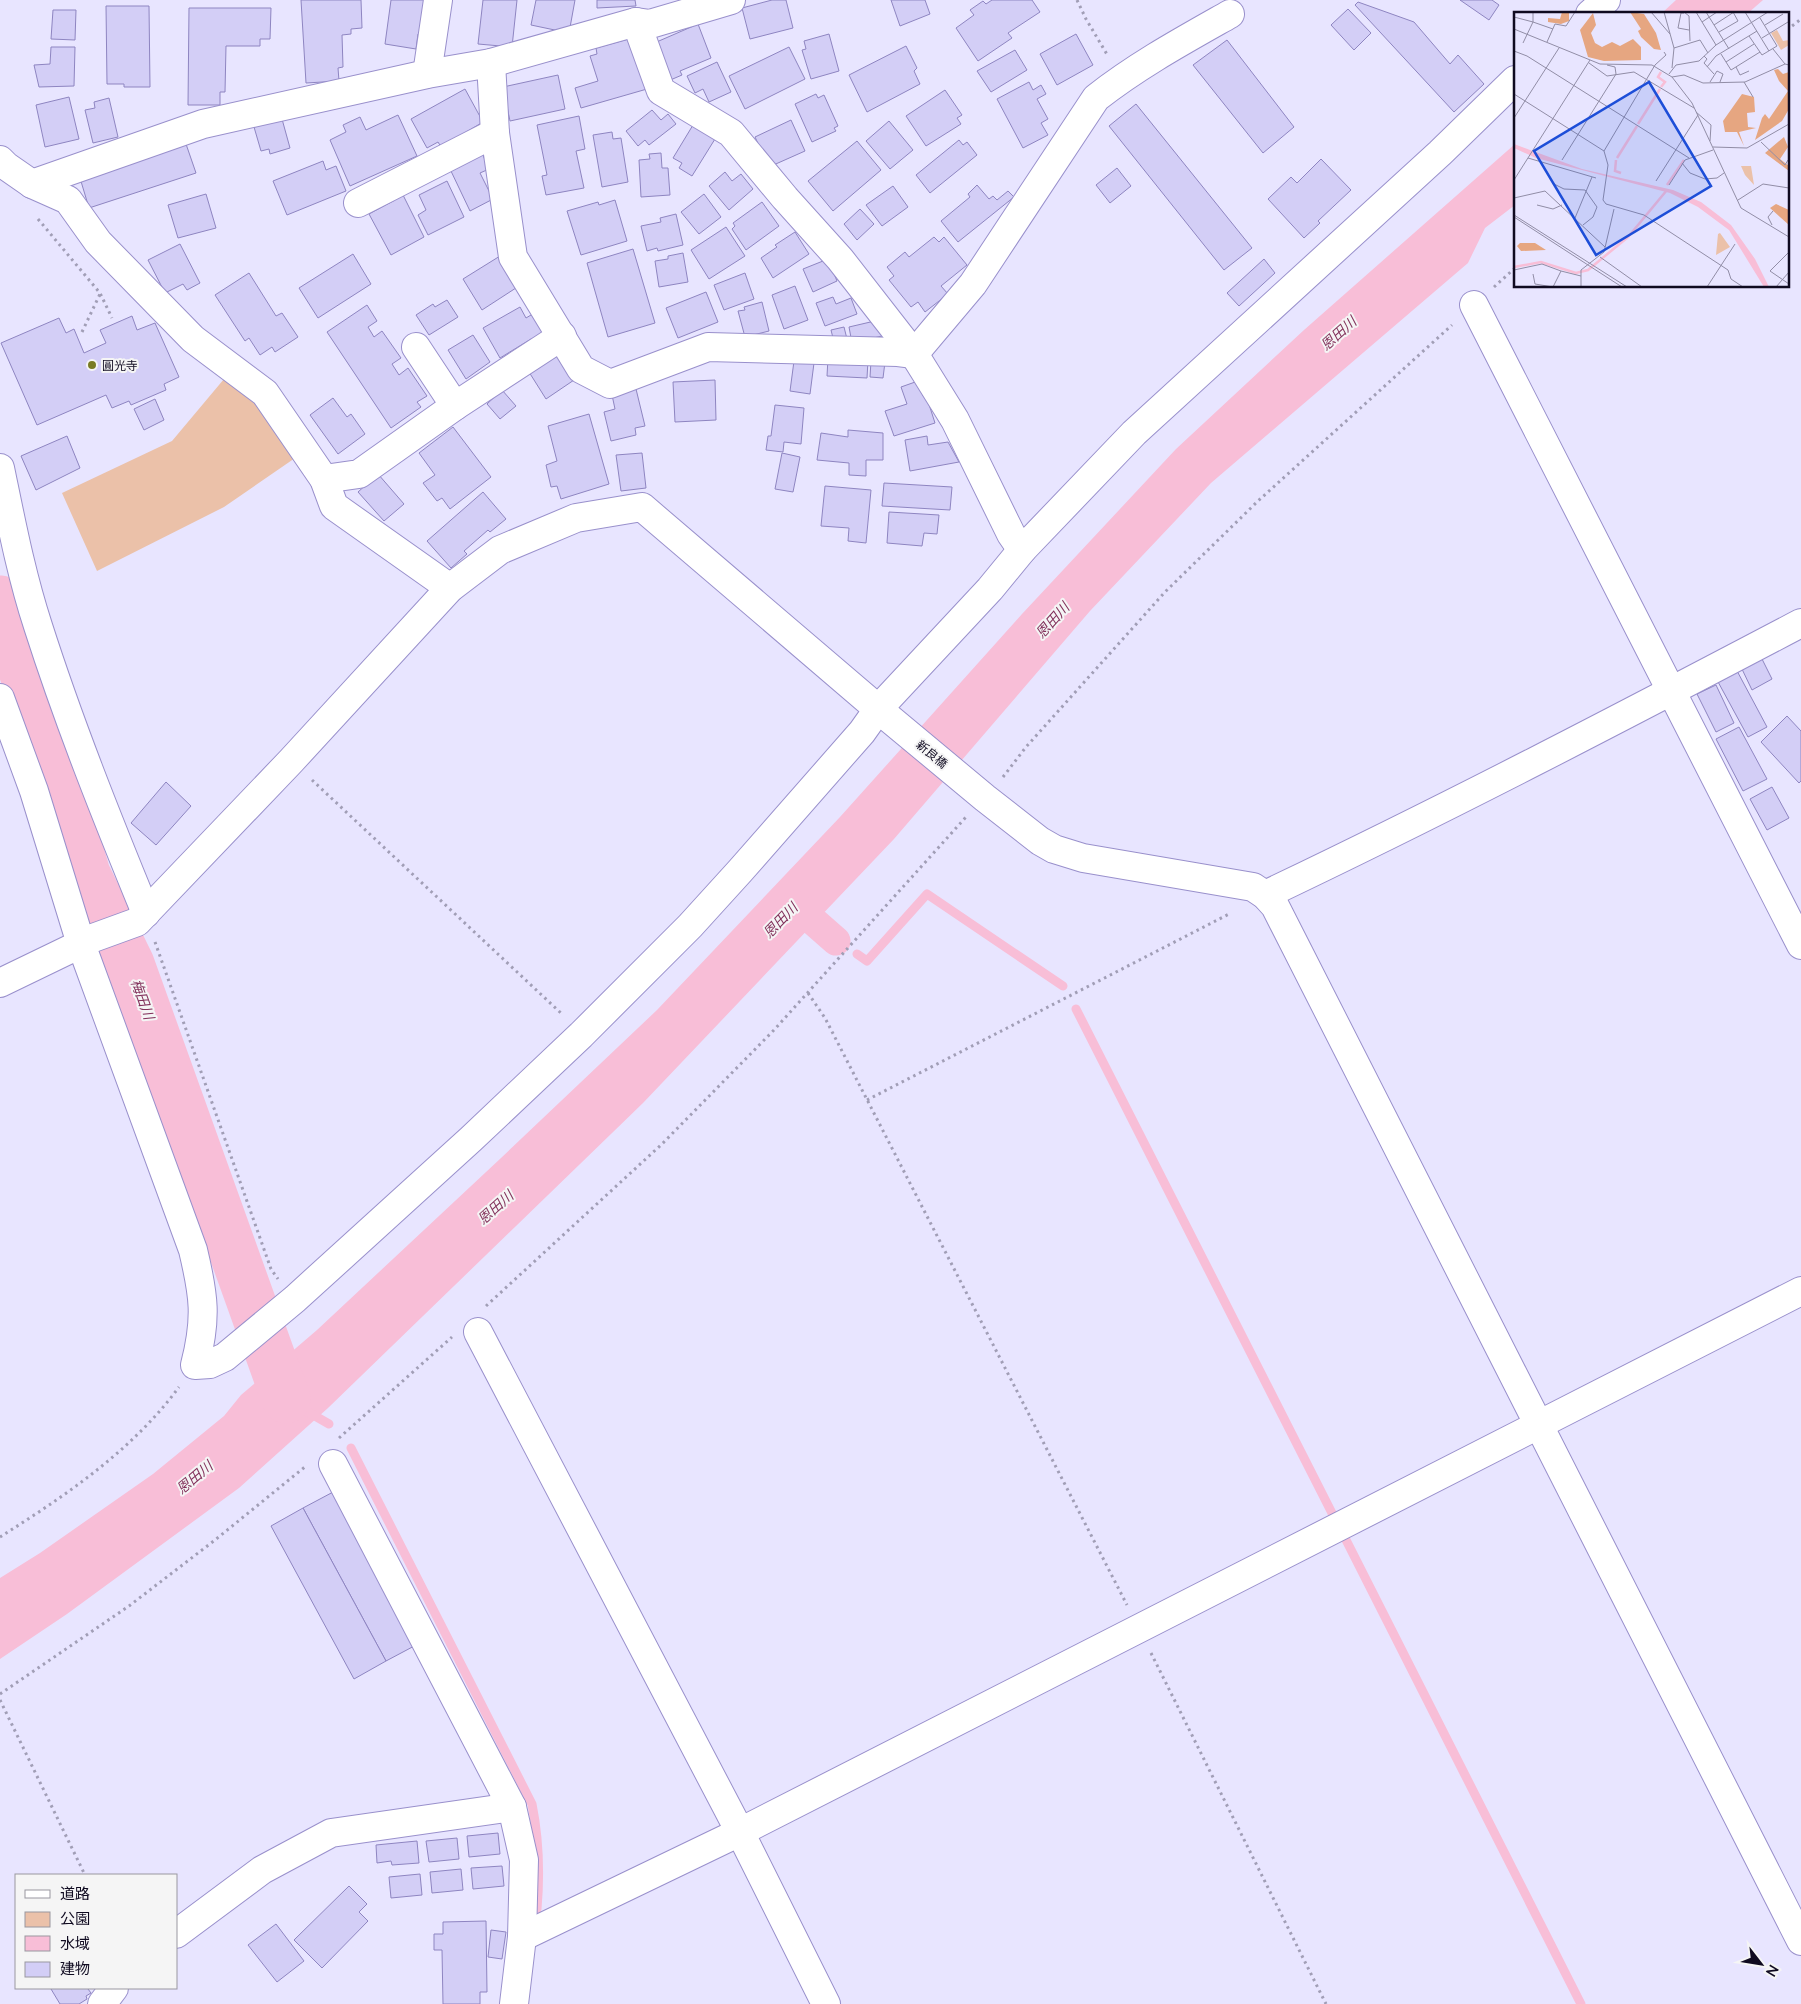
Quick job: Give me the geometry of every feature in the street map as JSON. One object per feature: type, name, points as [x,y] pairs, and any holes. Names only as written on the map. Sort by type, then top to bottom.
[{"type":"street","points":[[427,74],[438,0]]},
{"type":"street","points":[[32,184],[204,124],[427,74],[490,63],[645,15],[731,0]]},
{"type":"street","points":[[1592,12],[1606,0]]},
{"type":"street","points":[[914,354],[973,284],[1096,98],[1122,78],[1167,49],[1230,14]]},
{"type":"street","points":[[645,15],[661,91],[731,133],[784,198],[840,258],[914,354],[955,420],[1010,534],[1022,550]]},
{"type":"street","points":[[490,63],[495,133],[513,257],[581,369],[610,384],[708,347],[914,354]]},
{"type":"street","points":[[0,698],[87,941],[193,1250],[202,1287],[204,1320],[202,1340],[195,1364],[210,1364],[225,1357],[289,1304],[471,1140],[581,1034],[690,926],[990,590],[1022,550],[1134,433],[1440,152],[1514,81]]},
{"type":"street","points":[[358,203],[495,133]]},
{"type":"street","points":[[2,165],[32,184],[68,200],[98,242],[193,339],[265,393],[324,479],[334,506],[450,588]]},
{"type":"street","points":[[1474,305],[1801,946]]},
{"type":"street","points":[[324,479],[360,474],[455,406],[562,336]]},
{"type":"street","points":[[416,347],[455,406]]},
{"type":"street","points":[[0,468],[16,546],[38,627],[142,917],[0,983]]},
{"type":"street","name":"新良橋","points":[[142,917],[291,761],[450,588],[500,550],[576,518],[642,507],[882,711],[978,802],[1054,849],[1083,858],[1253,887],[1265,895]]},
{"type":"street","points":[[1801,623],[1672,691],[1265,895],[1275,906],[1801,1941]]},
{"type":"street","points":[[522,1937],[740,1832],[1801,1291]]},
{"type":"street","points":[[472,1325],[740,1832],[826,2004]]},
{"type":"street","points":[[326,1456],[512,1806],[524,1860],[522,1937],[514,2004]]},
{"type":"street","points":[[178,1933],[262,1870],[331,1832],[512,1806]]},
{"type":"street","points":[[102,2004],[113,1989]]},
{"type":"path","points":[[1077,0],[1086,19],[1122,78]]},
{"type":"path","points":[[1788,29],[1801,19]]},
{"type":"path","points":[[32,184],[37,217],[100,294],[112,318]]},
{"type":"path","points":[[0,1694],[129,1606],[326,1456],[472,1325],[662,1144],[774,1030],[1165,592],[1258,501],[1514,269]]},
{"type":"path","points":[[82,332],[100,294]]},
{"type":"path","points":[[291,761],[558,1010],[581,1034]]},
{"type":"path","points":[[867,1100],[1265,895]]},
{"type":"path","points":[[142,917],[152,934],[271,1269],[283,1287],[289,1304]]},
{"type":"path","points":[[808,992],[815,1001],[867,1100],[1139,1629],[1326,2004]]},
{"type":"path","points":[[0,1537],[74,1487],[116,1453],[163,1408],[195,1364]]},
{"type":"path","points":[[0,1700],[84,1874]]},
{"type":"green space","points":[[224,379],[251,398],[298,456],[224,507],[97,571],[62,493],[172,441]]},
{"type":"water","points":[[1676,0],[1763,0],[1749,12],[1663,12]]},
{"type":"water","name":"恩田川","points":[[1514,145],[1514,206],[1485,228],[1468,263],[1211,483],[1090,611],[894,839],[643,1103],[328,1408],[239,1488],[67,1614],[0,1659],[0,1578],[40,1553],[153,1474],[224,1416],[241,1395],[317,1330],[657,1010],[840,817],[1022,614],[1176,449],[1304,330]]},
{"type":"building","points":[[301,0],[361,0],[362,28],[351,29],[351,34],[342,35],[343,67],[338,68],[339,81],[306,83]]},
{"type":"building","points":[[391,0],[428,0],[424,35],[418,34],[416,49],[385,44]]},
{"type":"building","points":[[483,0],[517,0],[512,47],[478,44]]},
{"type":"building","points":[[536,0],[575,0],[569,33],[531,25]]},
{"type":"building","points":[[597,0],[635,0],[636,6],[597,8]]},
{"type":"building","points":[[772,0],[786,0],[793,28],[750,39],[742,8]]},
{"type":"building","points":[[891,0],[925,0],[930,14],[900,26]]},
{"type":"building","points":[[992,0],[1032,0],[1040,12],[1008,33],[1012,38],[978,61],[956,28],[974,15],[970,10],[983,1],[986,4]]},
{"type":"building","points":[[1460,0],[1492,0],[1499,5],[1489,20]]},
{"type":"building","points":[[1358,2],[1414,22],[1450,64],[1458,55],[1484,84],[1454,112],[1355,5]]},
{"type":"building","points":[[106,6],[149,6],[150,87],[124,87],[124,84],[107,84]]},
{"type":"building","points":[[189,8],[271,8],[270,39],[260,39],[260,46],[226,46],[225,92],[220,92],[220,105],[188,105]]},
{"type":"building","points":[[1348,9],[1371,33],[1354,50],[1331,25]]},
{"type":"building","points":[[53,10],[76,10],[75,40],[51,39]]},
{"type":"building","points":[[698,24],[711,58],[680,71],[682,75],[668,81],[652,44]]},
{"type":"building","points":[[829,34],[839,71],[811,79],[802,50],[806,49],[804,41]]},
{"type":"building","points":[[1076,34],[1093,65],[1057,85],[1040,54]]},
{"type":"building","points":[[632,38],[647,89],[581,108],[575,88],[598,81],[590,56],[597,54],[596,48]]},
{"type":"building","points":[[1227,40],[1294,127],[1263,153],[1193,65]]},
{"type":"building","points":[[906,46],[917,68],[914,71],[920,84],[867,112],[849,75]]},
{"type":"building","points":[[51,47],[75,47],[74,86],[39,87],[34,65],[50,64]]},
{"type":"building","points":[[789,47],[805,79],[745,109],[729,76]]},
{"type":"building","points":[[1015,50],[1027,70],[991,92],[977,71]]},
{"type":"building","points":[[717,62],[731,92],[709,102],[703,89],[695,93],[687,76]]},
{"type":"building","points":[[558,75],[565,109],[510,121],[503,87]]},
{"type":"building","points":[[1029,82],[1033,90],[1041,85],[1046,94],[1037,99],[1048,119],[1041,123],[1048,135],[1023,148],[997,99]]},
{"type":"building","points":[[465,89],[483,122],[441,147],[438,142],[427,148],[411,119]]},
{"type":"building","points":[[945,90],[962,115],[957,118],[961,124],[926,146],[906,116]]},
{"type":"building","points":[[816,94],[818,98],[824,95],[838,126],[834,128],[836,131],[812,142],[795,104]]},
{"type":"building","points":[[69,97],[79,139],[45,147],[36,105]]},
{"type":"building","points":[[109,98],[118,137],[93,143],[85,110],[95,108],[94,102]]},
{"type":"building","points":[[1136,104],[1252,248],[1224,270],[1109,126]]},
{"type":"building","points":[[652,110],[661,120],[668,114],[676,124],[649,145],[645,140],[638,146],[626,131]]},
{"type":"building","points":[[398,115],[417,156],[350,186],[330,140],[346,132],[343,125],[360,117],[366,130]]},
{"type":"building","points":[[579,116],[585,149],[576,151],[584,188],[546,195],[542,176],[547,175],[537,125]]},
{"type":"building","points":[[282,119],[290,148],[270,154],[269,149],[261,151],[254,127]]},
{"type":"building","points":[[791,120],[805,151],[769,167],[755,137]]},
{"type":"building","points":[[889,121],[913,150],[890,169],[866,141]]},
{"type":"building","points":[[693,125],[715,139],[692,176],[679,168],[682,163],[673,158]]},
{"type":"building","points":[[612,132],[613,139],[621,138],[628,182],[602,187],[593,135]]},
{"type":"building","points":[[959,140],[963,145],[967,142],[977,155],[930,193],[916,175]]},
{"type":"building","points":[[857,141],[881,170],[833,211],[808,181]]},
{"type":"building","points":[[186,144],[196,173],[89,208],[80,178]]},
{"type":"building","points":[[482,153],[489,169],[480,173],[493,199],[470,211],[450,169]]},
{"type":"building","points":[[661,153],[662,168],[668,168],[670,195],[641,197],[639,160],[650,159],[649,154]]},
{"type":"building","points":[[1321,159],[1351,190],[1318,221],[1320,223],[1304,238],[1268,199],[1291,177],[1297,183]]},
{"type":"building","points":[[323,161],[326,170],[336,166],[346,191],[287,215],[273,181]]},
{"type":"building","points":[[1117,168],[1131,186],[1110,203],[1096,185]]},
{"type":"building","points":[[725,172],[732,181],[741,174],[753,189],[729,210],[709,186]]},
{"type":"building","points":[[447,181],[464,217],[428,235],[418,215],[426,210],[419,195]]},
{"type":"building","points":[[977,185],[989,199],[993,196],[997,200],[1008,191],[1014,197],[958,242],[941,221],[970,197],[968,194]]},
{"type":"building","points":[[893,186],[908,207],[882,226],[866,205]]},
{"type":"building","points":[[402,193],[424,237],[391,255],[369,214],[395,200],[393,197]]},
{"type":"building","points":[[206,194],[216,228],[178,238],[168,205]]},
{"type":"building","points":[[704,194],[721,217],[699,234],[681,212]]},
{"type":"building","points":[[615,200],[627,241],[581,255],[567,211],[598,202],[599,205]]},
{"type":"building","points":[[762,202],[779,226],[746,250],[732,229],[735,226],[733,223]]},
{"type":"building","points":[[860,209],[874,224],[857,240],[844,224]]},
{"type":"building","points":[[676,214],[683,245],[658,251],[657,248],[647,251],[641,226],[661,222],[660,218]]},
{"type":"building","points":[[726,227],[745,256],[709,279],[691,250]]},
{"type":"building","points":[[795,232],[809,254],[773,278],[761,258],[777,247],[775,245]]},
{"type":"building","points":[[934,237],[939,242],[944,237],[967,265],[941,286],[948,294],[925,312],[918,302],[911,307],[889,280],[894,276],[887,267],[905,252],[909,257]]},
{"type":"building","points":[[180,244],[200,283],[187,290],[183,284],[165,293],[148,260]]},
{"type":"building","points":[[633,249],[655,323],[608,337],[587,263]]},
{"type":"building","points":[[683,253],[688,282],[659,287],[655,261],[668,259],[668,256]]},
{"type":"building","points":[[353,254],[371,284],[318,318],[299,288]]},
{"type":"building","points":[[500,256],[519,286],[482,310],[463,279]]},
{"type":"building","points":[[828,259],[837,281],[813,292],[803,269]]},
{"type":"building","points":[[1264,259],[1275,273],[1239,306],[1227,293]]},
{"type":"building","points":[[249,273],[276,316],[282,313],[298,337],[275,352],[272,347],[260,355],[249,338],[245,341],[215,295]]},
{"type":"building","points":[[745,273],[754,299],[724,310],[714,285]]},
{"type":"building","points":[[795,286],[808,320],[784,329],[772,295]]},
{"type":"building","points":[[706,292],[718,322],[678,338],[666,308]]},
{"type":"building","points":[[833,297],[836,304],[851,298],[857,314],[825,326],[816,303]]},
{"type":"building","points":[[447,300],[458,317],[429,335],[416,315],[433,304],[435,307]]},
{"type":"building","points":[[762,302],[769,331],[745,337],[738,311],[745,310],[744,307]]},
{"type":"building","points":[[367,305],[377,321],[368,327],[374,337],[382,331],[401,358],[392,364],[399,375],[408,368],[427,396],[417,402],[421,407],[391,428],[327,332]]},
{"type":"building","points":[[520,307],[526,318],[536,312],[546,337],[534,344],[531,339],[500,358],[483,328]]},
{"type":"building","name":"圓光寺","points":[[132,316],[137,330],[155,323],[179,377],[164,384],[166,390],[131,405],[129,401],[112,408],[106,395],[37,425],[1,343],[59,318],[66,333],[74,329],[84,353],[106,343],[100,330]]},
{"type":"building","points":[[879,320],[882,336],[852,343],[849,327]]},
{"type":"building","points":[[844,327],[847,339],[834,342],[831,330]]},
{"type":"building","points":[[473,335],[490,362],[466,379],[448,350]]},
{"type":"building","points":[[556,354],[567,371],[577,378],[546,399],[529,372]]},
{"type":"building","points":[[828,358],[868,360],[867,378],[827,376]]},
{"type":"building","points":[[794,361],[814,363],[810,394],[790,391]]},
{"type":"building","points":[[871,361],[885,362],[883,378],[870,377]]},
{"type":"building","points":[[715,380],[716,420],[675,422],[673,382]]},
{"type":"building","points":[[918,381],[923,396],[926,395],[935,423],[894,436],[885,411],[907,404],[901,387]]},
{"type":"building","points":[[636,389],[645,426],[635,428],[636,435],[611,441],[604,412],[615,409],[612,395]]},
{"type":"building","points":[[502,390],[516,406],[500,419],[487,404]]},
{"type":"building","points":[[333,398],[347,417],[351,414],[365,434],[338,454],[310,415]]},
{"type":"building","points":[[155,399],[164,420],[144,430],[134,409]]},
{"type":"building","points":[[775,405],[804,408],[801,444],[784,442],[783,452],[766,450],[768,436],[771,436]]},
{"type":"building","points":[[589,414],[609,484],[561,499],[557,486],[551,487],[546,465],[557,461],[548,426]]},
{"type":"building","points":[[453,427],[491,477],[450,509],[442,498],[437,501],[423,483],[435,475],[419,453]]},
{"type":"building","points":[[848,430],[883,433],[883,460],[866,460],[866,476],[849,475],[849,463],[817,460],[821,433],[848,437]]},
{"type":"building","points":[[67,436],[80,468],[36,490],[21,456]]},
{"type":"building","points":[[927,436],[928,445],[948,442],[959,462],[910,471],[905,440]]},
{"type":"building","points":[[642,453],[646,488],[621,491],[616,455]]},
{"type":"building","points":[[782,453],[800,457],[793,492],[775,489]]},
{"type":"building","points":[[378,474],[404,504],[384,521],[358,492]]},
{"type":"building","points":[[884,483],[952,487],[950,510],[882,506]]},
{"type":"building","points":[[825,486],[871,490],[866,543],[848,541],[849,528],[821,526]]},
{"type":"building","points":[[483,492],[506,519],[490,532],[488,530],[464,551],[467,554],[451,568],[427,541]]},
{"type":"building","points":[[889,512],[939,515],[937,534],[924,533],[922,546],[887,543]]},
{"type":"building","points":[[1761,657],[1772,679],[1752,690],[1741,667]]},
{"type":"building","points":[[1736,669],[1767,727],[1748,737],[1717,680]]},
{"type":"building","points":[[1716,685],[1734,723],[1716,732],[1697,694]]},
{"type":"building","points":[[1787,716],[1801,731],[1801,781],[1799,783],[1761,742]]},
{"type":"building","points":[[1739,727],[1767,779],[1743,791],[1716,739]]},
{"type":"building","points":[[166,782],[191,806],[156,845],[131,823]]},
{"type":"building","points":[[1772,787],[1789,818],[1767,830],[1750,799]]},
{"type":"building","points":[[335,1491],[418,1644],[386,1661],[303,1508]]},
{"type":"building","points":[[303,1508],[386,1661],[354,1679],[271,1526]]},
{"type":"building","points":[[498,1833],[500,1854],[469,1857],[467,1836]]},
{"type":"building","points":[[457,1838],[459,1859],[429,1862],[426,1841]]},
{"type":"building","points":[[417,1841],[419,1863],[392,1865],[391,1861],[377,1863],[376,1845]]},
{"type":"building","points":[[502,1866],[504,1886],[473,1889],[471,1868]]},
{"type":"building","points":[[461,1869],[463,1890],[432,1893],[430,1872]]},
{"type":"building","points":[[420,1874],[422,1895],[391,1898],[389,1877]]},
{"type":"building","points":[[349,1886],[367,1904],[359,1912],[368,1921],[322,1968],[294,1940]]},
{"type":"building","points":[[486,1921],[487,1992],[480,1992],[480,2004],[443,2004],[442,1950],[434,1950],[434,1934],[443,1934],[443,1922]]},
{"type":"building","points":[[276,1924],[304,1961],[277,1982],[248,1945]]},
{"type":"building","points":[[491,1930],[506,1932],[502,1959],[488,1957]]},
{"type":"building","points":[[51,1989],[88,1989],[91,1993],[86,1996],[87,1999],[79,2004],[60,2004]]},
{"type":"waterway","name":"梅田川","points":[[0,600],[60,785],[86,874],[130,964],[286,1399]]},
{"type":"waterway","points":[[857,954],[867,961],[927,894],[1063,986]]},
{"type":"waterway","name":"恩田川","points":[[795,905],[836,941]]},
{"type":"waterway","points":[[1076,1009],[1335,1519]]},
{"type":"waterway","points":[[308,1412],[329,1424]]},
{"type":"waterway","points":[[351,1448],[532,1804],[538,1857],[537,1909]]},
{"type":"waterway","points":[[1343,1534],[1581,2004]]},
{"type":"place","name":"圓光寺","points":[[92,365]]}]
